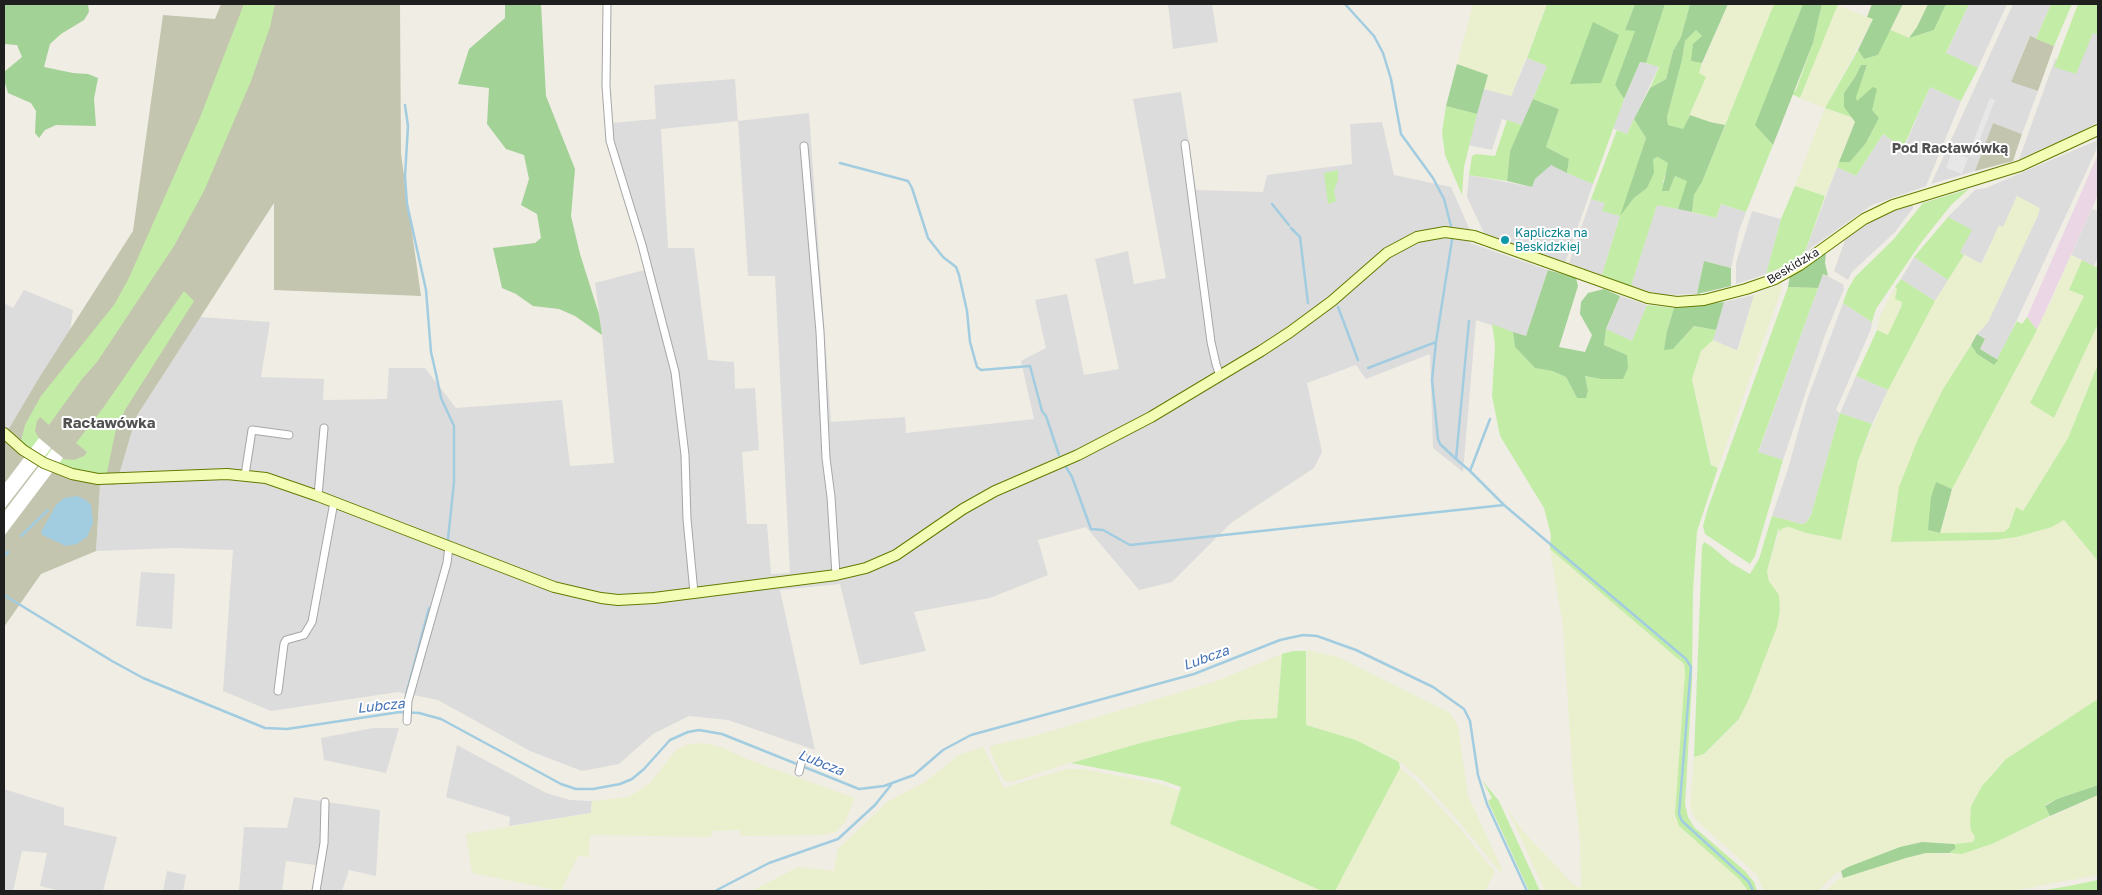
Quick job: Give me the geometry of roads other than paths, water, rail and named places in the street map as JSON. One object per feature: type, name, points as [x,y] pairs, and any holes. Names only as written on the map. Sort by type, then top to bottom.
[{"type":"street","points":[[608,4],[606,86],[610,141],[642,245],[675,372],[685,455],[687,519],[694,593]]},
{"type":"street","name":"Beskidzka","points":[[4,433],[23,450],[44,463],[72,474],[98,479],[245,475],[283,482],[554,586],[601,598],[636,600],[836,575],[866,568],[896,555],[963,509],[995,491],[1119,434],[1220,376],[1313,316],[1381,257],[1417,237],[1445,232],[1474,236],[1648,298],[1677,302],[1704,300],[1740,291],[1775,279],[1800,265],[1853,226],[1885,208],[2015,168],[2098,130]]},
{"type":"street","points":[[1185,144],[1211,342],[1220,376]]},
{"type":"street","points":[[804,146],[820,332],[826,458],[831,497],[836,575]]},
{"type":"street","points":[[318,496],[324,428]]},
{"type":"street","points":[[245,475],[252,430],[289,435]]},
{"type":"street","points":[[278,691],[284,644],[286,640],[304,635],[312,622],[334,502]]},
{"type":"street","points":[[407,721],[408,704],[449,546]]},
{"type":"street","points":[[799,772],[803,756]]},
{"type":"street","points":[[316,891],[324,843],[325,802]]},
{"type":"water","points":[[77,496],[86,500],[91,505],[93,523],[87,537],[77,544],[66,546],[42,535],[41,532],[56,505],[64,498]]},
{"type":"waterway","points":[[1345,4],[1374,36],[1383,53],[1391,79],[1401,134],[1433,178],[1444,199],[1451,226]]},
{"type":"waterway","points":[[405,105],[408,126],[405,176],[407,204],[426,290],[431,352],[441,398],[454,426],[454,482],[448,539]]},
{"type":"waterway","points":[[840,163],[908,181],[928,238],[943,257],[956,267],[959,275],[967,311],[970,342],[977,367],[981,370],[1030,366],[1042,411],[1046,416],[1059,455]]},
{"type":"waterway","points":[[1272,204],[1289,225]]},
{"type":"waterway","points":[[1291,228],[1300,237],[1308,303]]},
{"type":"waterway","points":[[1436,342],[1452,240]]},
{"type":"waterway","points":[[1338,307],[1358,360]]},
{"type":"waterway","points":[[1469,321],[1456,459],[1470,471]]},
{"type":"waterway","points":[[1368,368],[1436,342],[1432,380],[1438,439],[1440,444],[1456,459]]},
{"type":"waterway","points":[[1490,419],[1470,471],[1504,505]]},
{"type":"waterway","points":[[1066,467],[1072,477],[1091,529],[1103,530],[1130,545],[1504,505],[1686,659],[1691,667],[1679,814],[1682,821],[1749,882],[1753,891]]},
{"type":"waterway","points":[[21,536],[48,510]]},
{"type":"waterway","points":[[4,556],[8,552]]},
{"type":"waterway","name":"Lubcza","points":[[4,595],[143,678],[265,728],[287,729],[400,712],[419,713],[441,719],[561,784],[576,789],[593,789],[620,784],[632,779],[644,769],[670,740],[688,732],[699,730],[722,734],[859,789],[884,786],[914,775],[943,750],[971,735],[1194,674],[1280,640],[1303,635],[1317,636],[1356,650],[1433,687],[1464,709],[1470,721],[1478,775],[1487,804],[1527,891]]},
{"type":"waterway","points":[[406,695],[429,608]]},
{"type":"waterway","points":[[715,891],[769,863],[838,839],[875,805],[891,785]]},
{"type":"place","name":"Kapliczka na Beskidzkiej","points":[[1505,240]]},
{"type":"district","name":"Pod Racławówką","points":[[1950,149]]},
{"type":"district","name":"Racławówka","points":[[109,423]]}]
